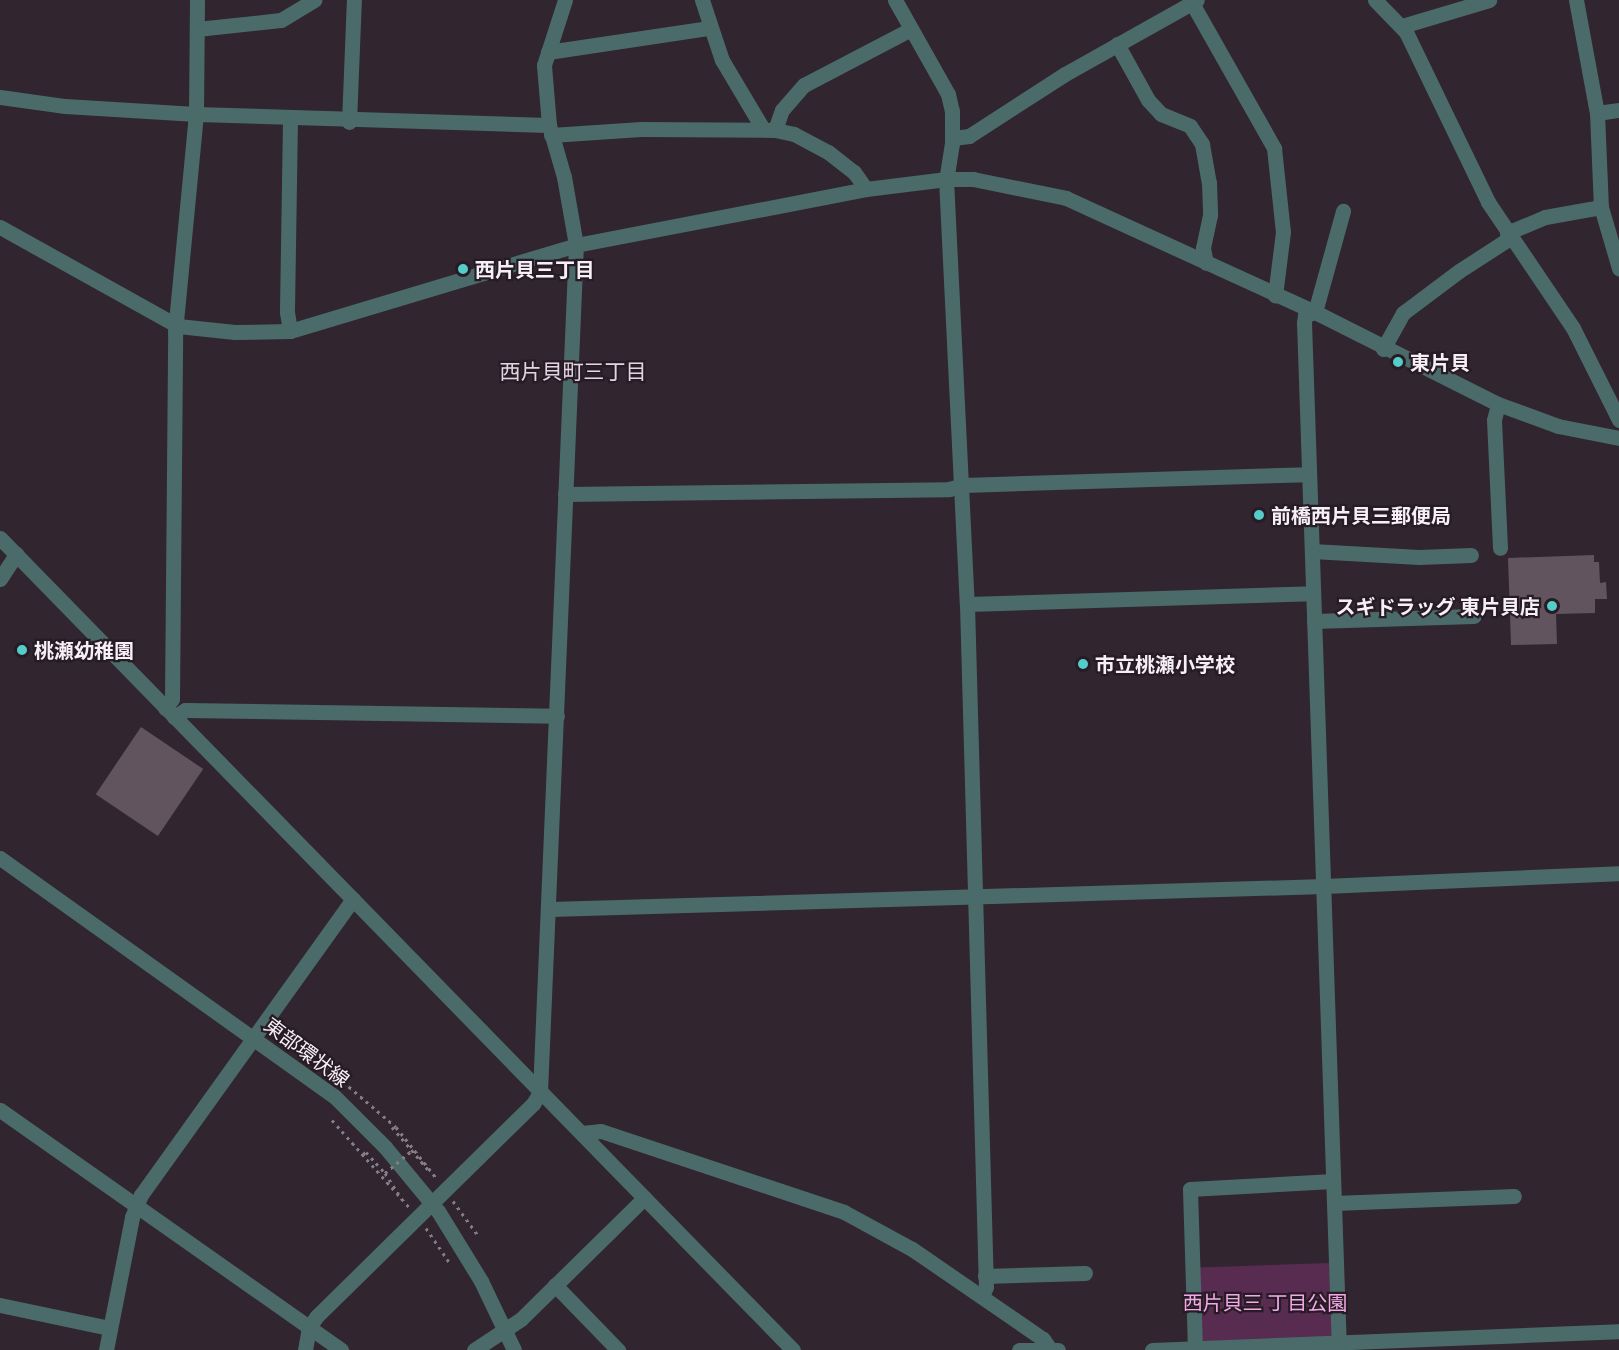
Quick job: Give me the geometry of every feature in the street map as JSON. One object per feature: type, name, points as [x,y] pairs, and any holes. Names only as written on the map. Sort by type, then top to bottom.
[{"type":"street","points":[[170,713],[172,699],[175,332],[178,326],[176,308],[196,114],[197,0]]},
{"type":"street","points":[[197,29],[281,20],[314,0]]},
{"type":"street","points":[[349,122],[354,0]]},
{"type":"street","points":[[305,1350],[309,1327],[431,1203],[533,1104],[540,1092],[550,909],[576,245],[564,177],[550,130],[544,75],[548,52],[565,0]]},
{"type":"street","points":[[702,0],[709,28],[722,60],[769,129]]},
{"type":"street","points":[[895,0],[948,94],[953,138],[946,178],[963,485],[967,604],[985,1276],[982,1296]]},
{"type":"street","points":[[1375,0],[1402,26],[1509,236],[1573,328],[1619,420]]},
{"type":"street","points":[[1402,26],[1489,0]]},
{"type":"street","points":[[1576,0],[1597,113],[1600,207],[1619,268]]},
{"type":"street","points":[[953,138],[969,136],[1117,44],[1195,1],[1269,133],[1276,156],[1283,238],[1275,295]]},
{"type":"street","points":[[548,52],[709,28]]},
{"type":"street","points":[[769,129],[782,110],[804,86],[911,29]]},
{"type":"street","points":[[1117,44],[1148,100],[1161,114],[1190,126],[1202,144],[1209,182],[1210,215],[1203,248],[1206,263]]},
{"type":"street","points":[[0,97],[65,106],[349,122],[550,130],[769,129],[794,134],[828,152],[854,172],[866,189]]},
{"type":"street","points":[[1597,113],[1619,110]]},
{"type":"street","points":[[290,119],[287,312],[290,331]]},
{"type":"street","points":[[1,228],[178,326],[235,332],[290,331],[576,245],[866,189],[946,178],[973,179],[1066,198],[1315,312],[1383,349],[1498,404],[1558,426],[1619,438]]},
{"type":"street","points":[[1383,349],[1403,313],[1509,236],[1545,217],[1600,207]]},
{"type":"street","points":[[1315,312],[1343,211]]},
{"type":"street","points":[[1315,312],[1305,315],[1304,323],[1339,1347]]},
{"type":"street","points":[[1498,404],[1494,408],[1494,420],[1500,548]]},
{"type":"street","points":[[565,494],[949,489],[963,485],[1309,474]]},
{"type":"street","points":[[0,538],[793,1350]]},
{"type":"street","points":[[1312,551],[1419,557],[1471,555]]},
{"type":"street","points":[[0,579],[16,554]]},
{"type":"street","points":[[967,604],[1313,593]]},
{"type":"street","points":[[1314,621],[1474,616]]},
{"type":"street","points":[[170,713],[185,710],[556,716]]},
{"type":"street","name":"東部環状線","points":[[0,858],[334,1096],[385,1147],[431,1203],[465,1252],[507,1331],[513,1350]]},
{"type":"street","points":[[550,909],[1324,886],[1619,873]]},
{"type":"street","points":[[106,1350],[135,1205],[252,1037],[353,899]]},
{"type":"street","points":[[0,1110],[341,1350]]},
{"type":"street","points":[[582,1133],[602,1131],[844,1212],[902,1242],[982,1296],[1054,1349]]},
{"type":"street","points":[[1195,1349],[1190,1189],[1333,1181]]},
{"type":"street","points":[[1334,1203],[1515,1196]]},
{"type":"street","points":[[474,1350],[507,1331],[644,1198]]},
{"type":"street","points":[[985,1276],[1085,1274]]},
{"type":"street","points":[[555,1285],[618,1350]]},
{"type":"street","points":[[0,1305],[109,1328]]},
{"type":"street","points":[[1152,1350],[1517,1343],[1619,1330]]},
{"type":"street","points":[[1019,1350],[1054,1349]]},
{"type":"path","points":[[326,1067],[392,1127],[432,1173]]},
{"type":"path","points":[[332,1120],[412,1211]]},
{"type":"path","points":[[392,1127],[440,1183]]},
{"type":"path","points":[[385,1173],[412,1150]]},
{"type":"path","points":[[363,1154],[366,1152],[385,1173],[402,1199]]},
{"type":"path","points":[[451,1197],[477,1234]]},
{"type":"path","points":[[424,1225],[449,1262]]},
{"type":"green space","name":"西片貝三 丁目公園","points":[[1330,1263],[1333,1338],[1202,1343],[1199,1268]]},
{"type":"building","name":"スギドラッグ 東片貝店","points":[[1594,555],[1594,562],[1599,562],[1600,583],[1606,582],[1607,599],[1595,599],[1595,613],[1556,614],[1557,644],[1511,645],[1508,558]]},
{"type":"building","points":[[141,727],[203,769],[158,836],[96,794]]},
{"type":"place","name":"西片貝三丁目","points":[[463,269]]},
{"type":"place","name":"東片貝","points":[[1398,362]]},
{"type":"place","name":"前橋西片貝三郵便局","points":[[1259,515]]},
{"type":"place","name":"スギドラッグ 東片貝店","points":[[1552,606]]},
{"type":"place","name":"桃瀬幼稚園","points":[[22,650]]},
{"type":"place","name":"市立桃瀬小学校","points":[[1083,664]]},
{"type":"district","name":"西片貝町三丁目","points":[[573,372]]}]
